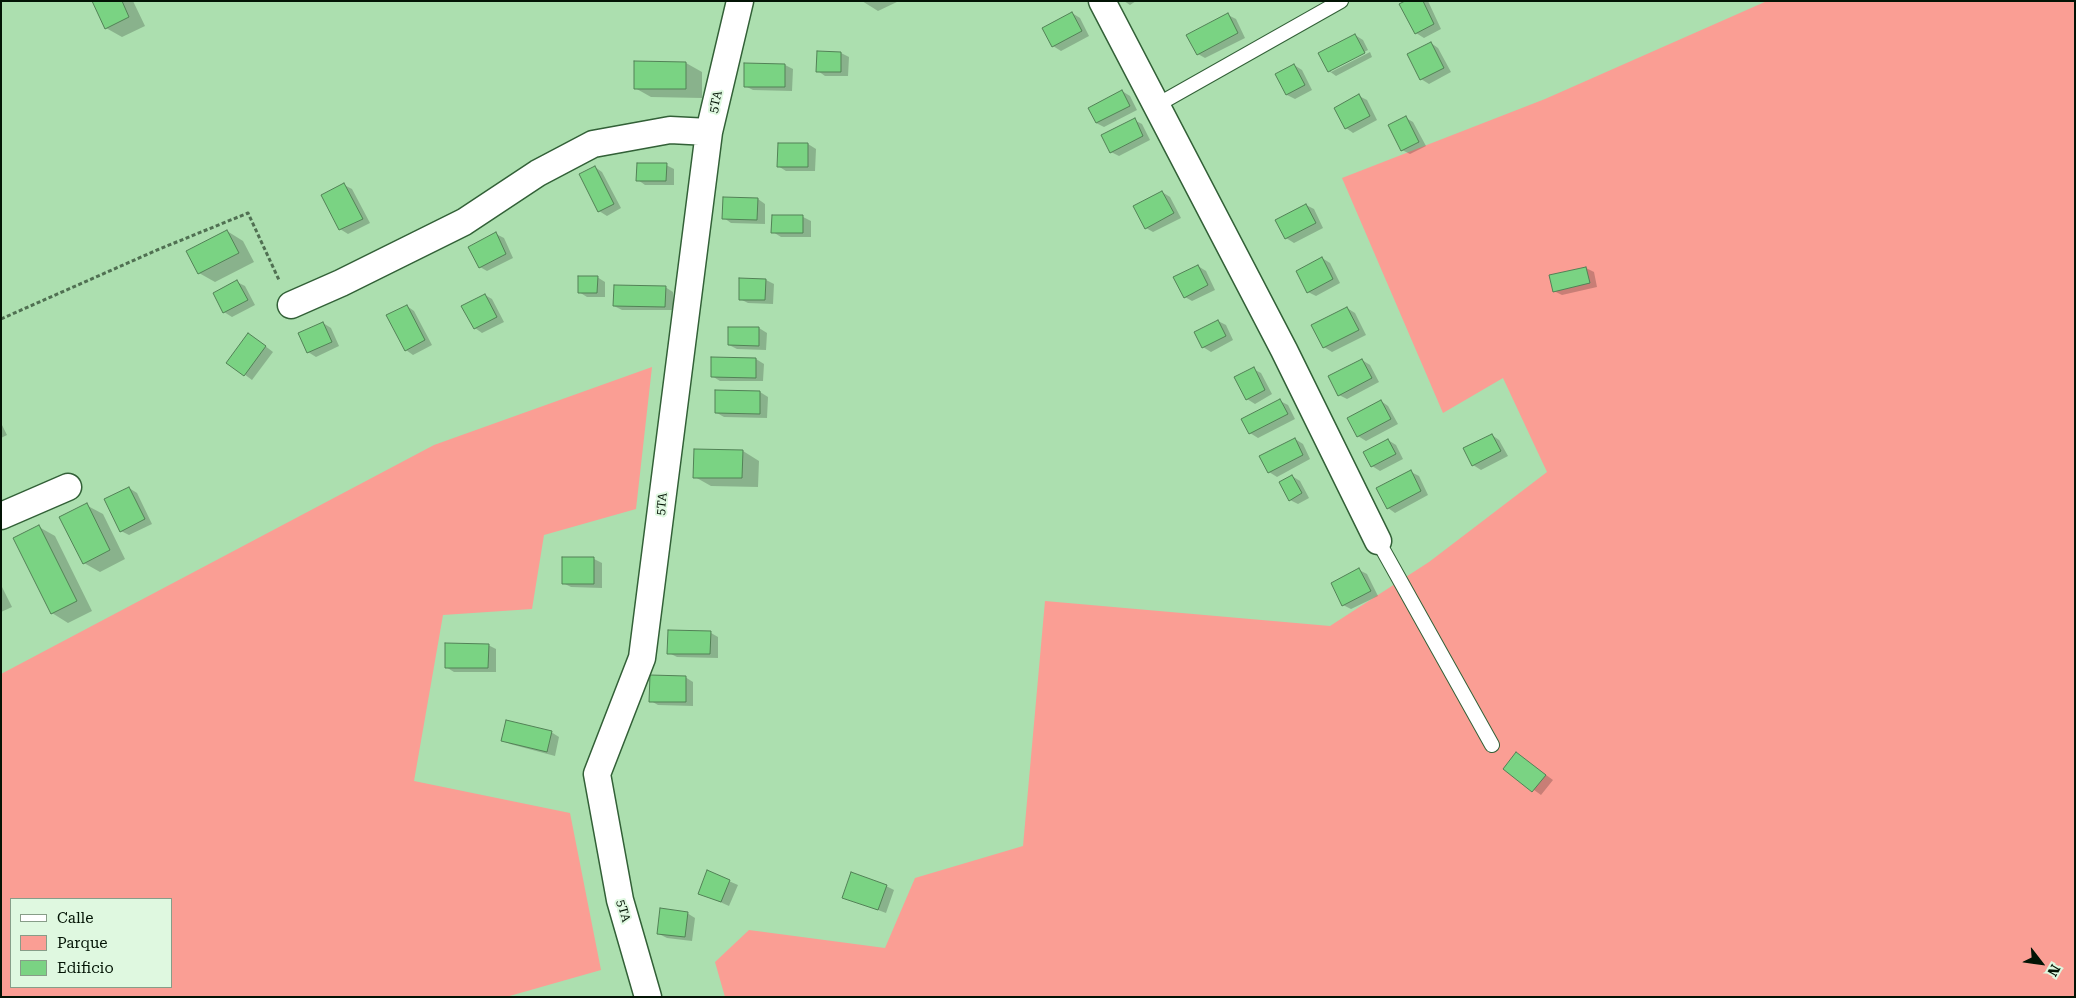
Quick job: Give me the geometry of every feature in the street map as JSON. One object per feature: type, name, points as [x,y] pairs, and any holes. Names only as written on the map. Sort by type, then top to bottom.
[{"type":"street","name":"5TA","points":[[648,997],[620,900],[597,774],[642,658],[709,132],[740,1]]},
{"type":"street","points":[[1102,1],[1280,342],[1378,541]]},
{"type":"street","points":[[291,305],[341,284],[464,222],[538,173],[593,144],[670,130],[709,132]]},
{"type":"street","points":[[1,516],[68,487]]},
{"type":"lane","points":[[1157,105],[1341,1]]},
{"type":"lane","points":[[1378,541],[1492,745]]},
{"type":"path","points":[[1,320],[157,250],[248,214],[291,305]]},
{"type":"green space","points":[[1767,1],[2075,1],[2075,997],[725,997],[715,962],[749,930],[885,948],[915,878],[1023,846],[1045,601],[1330,626],[1429,562],[1547,472],[1503,378],[1443,413],[1342,178],[1545,99]]},
{"type":"green space","points":[[652,367],[636,509],[544,535],[532,609],[443,615],[414,781],[570,813],[601,970],[506,997],[1,997],[1,674],[434,445]]},
{"type":"building","points":[[92,1],[122,1],[129,17],[105,29]]},
{"type":"building","points":[[1405,1],[1423,1],[1434,24],[1415,34],[1399,4]]},
{"type":"building","points":[[1072,12],[1082,31],[1052,47],[1042,28]]},
{"type":"building","points":[[1228,13],[1238,33],[1197,55],[1186,35]]},
{"type":"building","points":[[1355,34],[1365,53],[1328,72],[1318,53]]},
{"type":"building","points":[[1431,42],[1444,68],[1420,80],[1407,54]]},
{"type":"building","points":[[817,51],[841,52],[841,72],[816,72]]},
{"type":"building","points":[[634,61],[686,62],[686,89],[634,89]]},
{"type":"building","points":[[744,63],[785,64],[785,87],[744,87]]},
{"type":"building","points":[[1294,64],[1305,85],[1286,95],[1275,74]]},
{"type":"building","points":[[1122,90],[1130,106],[1096,123],[1088,108]]},
{"type":"building","points":[[1359,94],[1370,116],[1345,129],[1334,108]]},
{"type":"building","points":[[1406,116],[1419,142],[1401,151],[1388,125]]},
{"type":"building","points":[[1135,118],[1143,136],[1110,153],[1101,135]]},
{"type":"building","points":[[778,143],[808,143],[808,167],[777,167]]},
{"type":"building","points":[[637,163],[667,163],[666,181],[636,181]]},
{"type":"building","points":[[595,166],[614,204],[598,212],[579,174]]},
{"type":"building","points":[[344,183],[363,219],[339,230],[321,195]]},
{"type":"building","points":[[1162,191],[1174,213],[1145,229],[1133,206]]},
{"type":"building","points":[[723,197],[758,198],[757,220],[722,219]]},
{"type":"building","points":[[1306,204],[1316,223],[1285,239],[1275,220]]},
{"type":"building","points":[[772,215],[803,215],[803,233],[771,233]]},
{"type":"building","points":[[227,230],[239,253],[198,274],[186,251]]},
{"type":"building","points":[[496,232],[506,254],[479,268],[468,247]]},
{"type":"building","points":[[1322,257],[1333,279],[1307,293],[1296,271]]},
{"type":"building","points":[[1198,265],[1208,285],[1184,298],[1173,277]]},
{"type":"building","points":[[1586,267],[1590,283],[1553,292],[1549,275]]},
{"type":"building","points":[[578,276],[598,276],[597,293],[578,293]]},
{"type":"building","points":[[739,278],[766,279],[765,300],[739,300]]},
{"type":"building","points":[[237,280],[248,300],[223,313],[213,293]]},
{"type":"building","points":[[614,285],[666,286],[665,307],[613,306]]},
{"type":"building","points":[[485,294],[497,317],[474,329],[461,306]]},
{"type":"building","points":[[407,305],[425,340],[405,351],[386,315]]},
{"type":"building","points":[[1347,307],[1359,330],[1323,348],[1311,325]]},
{"type":"building","points":[[1218,320],[1226,336],[1202,348],[1194,332]]},
{"type":"building","points":[[323,322],[332,342],[307,353],[298,333]]},
{"type":"building","points":[[728,327],[759,327],[759,346],[728,345]]},
{"type":"building","points":[[248,333],[266,346],[244,376],[226,363]]},
{"type":"building","points":[[711,357],[756,358],[756,378],[711,377]]},
{"type":"building","points":[[1362,359],[1372,378],[1338,396],[1328,376]]},
{"type":"building","points":[[1254,367],[1265,390],[1246,400],[1234,377]]},
{"type":"building","points":[[715,390],[760,391],[760,414],[715,413]]},
{"type":"building","points":[[1280,399],[1288,414],[1249,434],[1241,419]]},
{"type":"building","points":[[1381,400],[1391,419],[1357,437],[1347,418]]},
{"type":"building","points":[[1492,434],[1501,451],[1472,466],[1463,448]]},
{"type":"building","points":[[1295,438],[1303,455],[1268,473],[1259,456]]},
{"type":"building","points":[[1388,439],[1396,454],[1371,467],[1363,452]]},
{"type":"building","points":[[694,449],[743,450],[742,478],[693,478]]},
{"type":"building","points":[[1411,470],[1421,491],[1387,509],[1376,488]]},
{"type":"building","points":[[1292,475],[1302,493],[1289,501],[1279,482]]},
{"type":"building","points":[[129,487],[145,519],[120,532],[104,499]]},
{"type":"building","points":[[87,503],[110,550],[83,564],[59,517]]},
{"type":"building","points":[[39,525],[77,601],[51,614],[13,538]]},
{"type":"building","points":[[562,557],[594,557],[594,584],[562,584]]},
{"type":"building","points":[[1359,568],[1371,591],[1342,606],[1331,583]]},
{"type":"building","points":[[668,630],[711,631],[710,654],[667,654]]},
{"type":"building","points":[[445,643],[489,644],[488,668],[445,668]]},
{"type":"building","points":[[650,675],[686,676],[686,702],[649,702]]},
{"type":"building","points":[[506,720],[552,731],[547,752],[501,741]]},
{"type":"building","points":[[1516,752],[1546,775],[1532,792],[1503,769]]},
{"type":"building","points":[[707,870],[730,880],[721,902],[698,894]]},
{"type":"building","points":[[851,872],[887,885],[878,910],[842,898]]},
{"type":"building","points":[[660,908],[688,912],[685,937],[657,934]]}]
